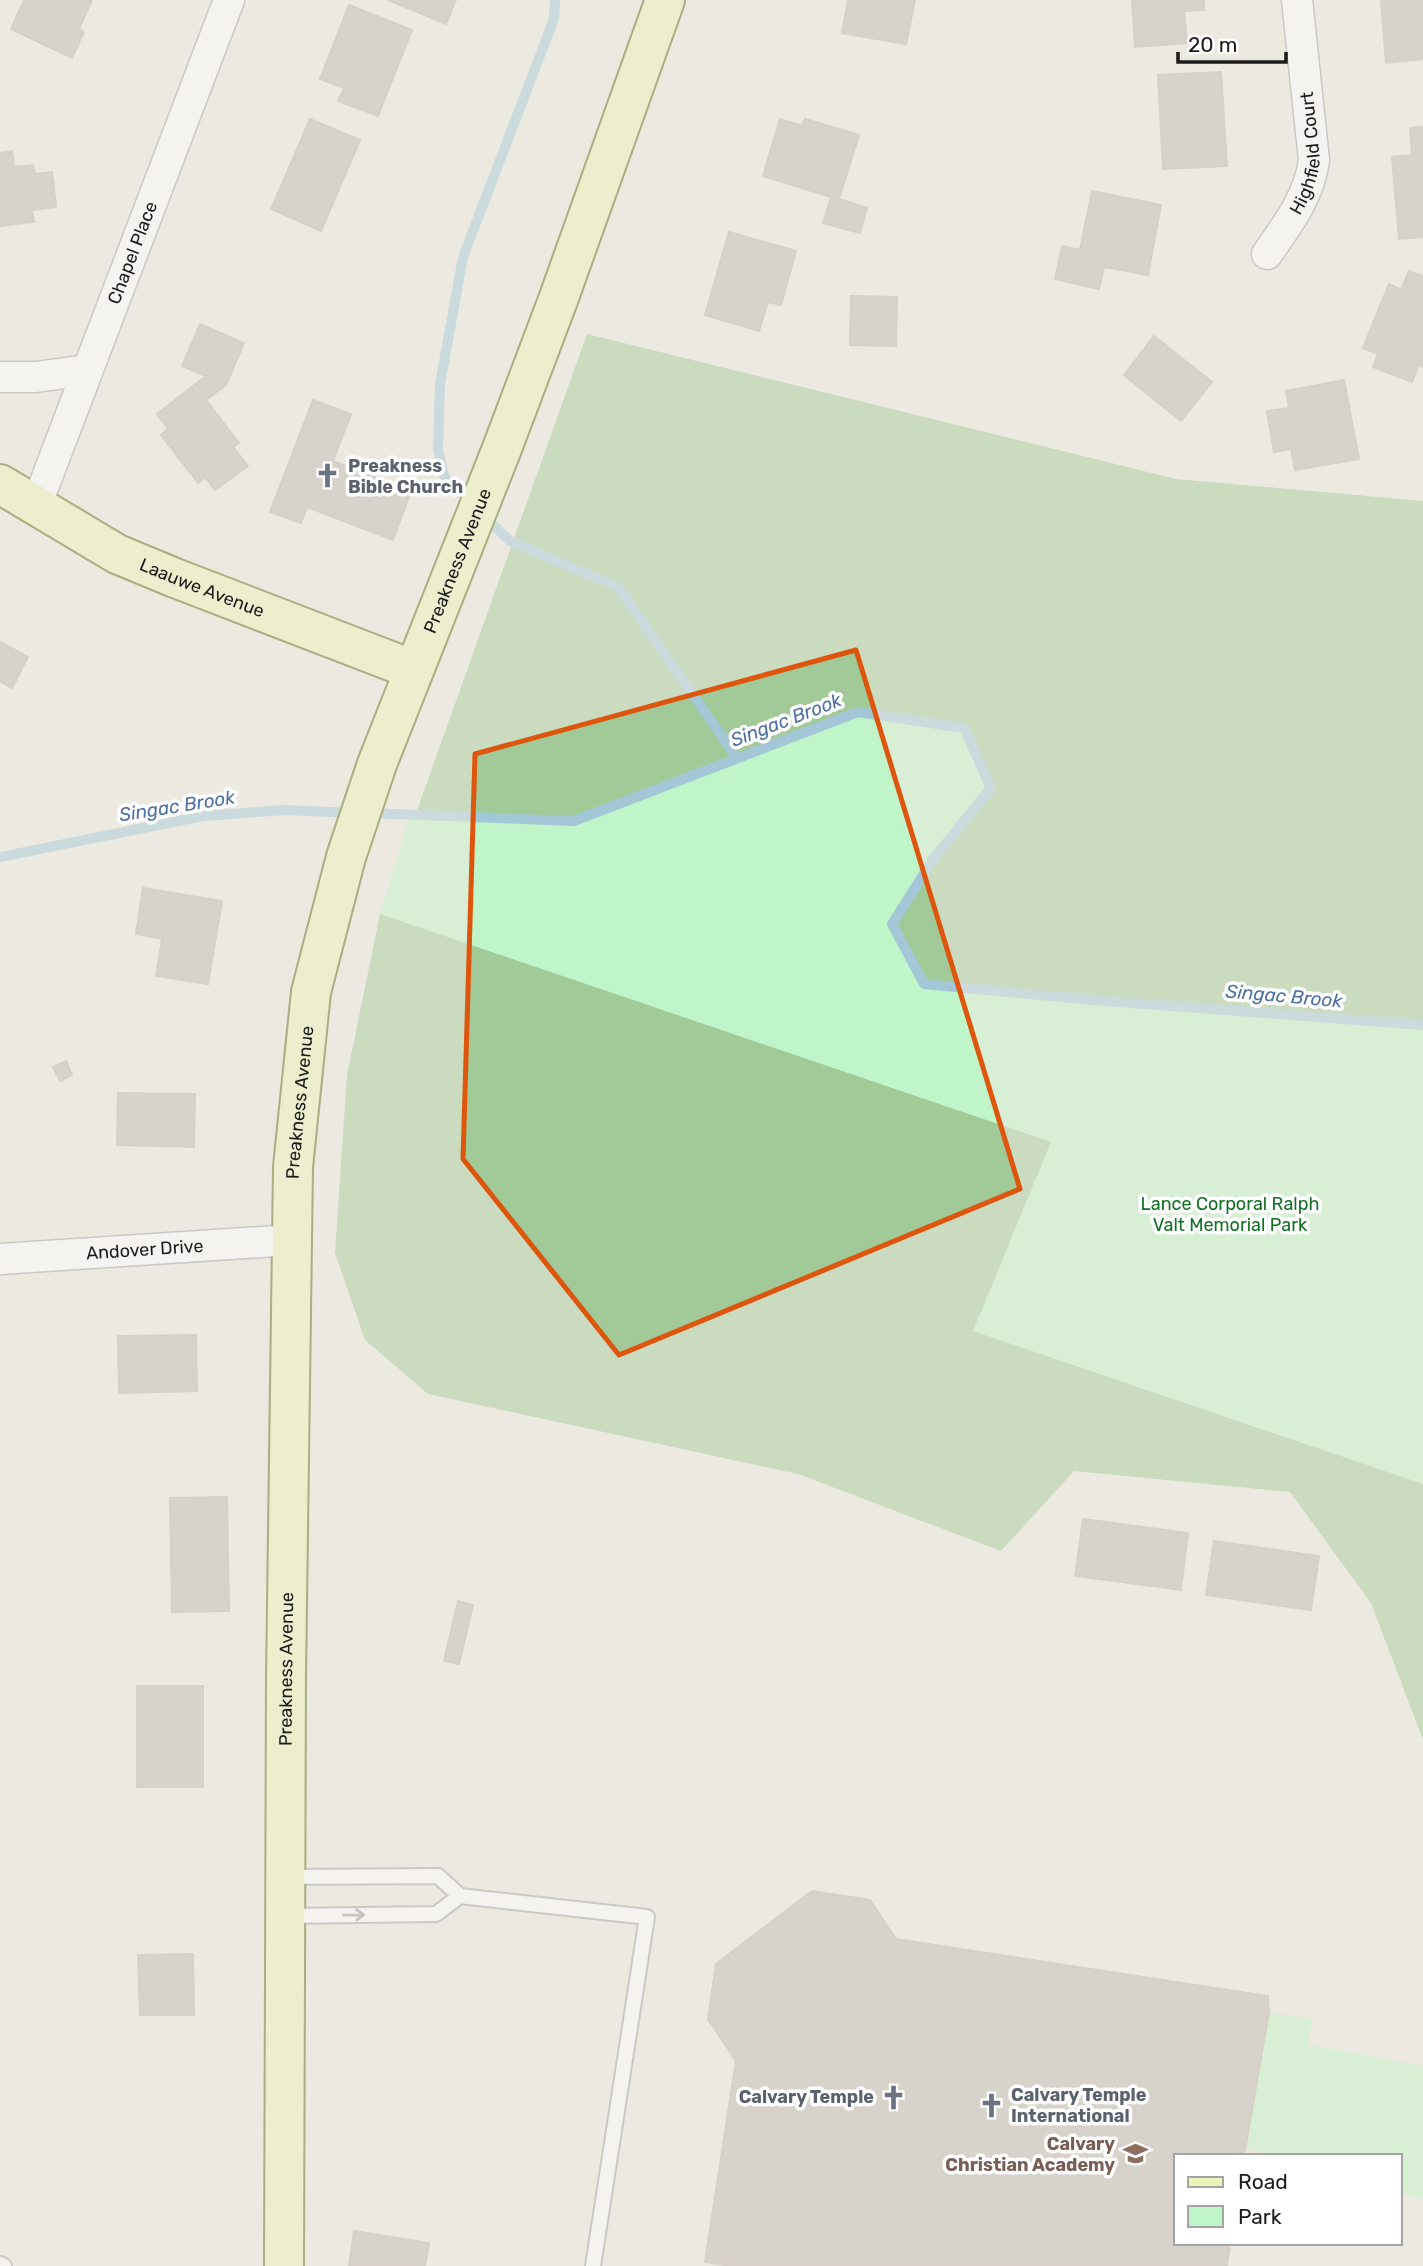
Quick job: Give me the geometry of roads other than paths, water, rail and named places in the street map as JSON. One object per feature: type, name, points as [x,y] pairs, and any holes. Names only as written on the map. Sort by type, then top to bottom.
[{"type":"main road","name":"Preakness Avenue","points":[[284,2266],[286,1678],[293,1167],[311,992],[346,857],[366,795],[563,287],[665,0]]},
{"type":"main road","name":"Laauwe Avenue","points":[[1,483],[117,554],[414,670]]},
{"type":"street","name":"Chapel Place","points":[[36,506],[229,0]]},
{"type":"street","name":"Highfield Court","points":[[1267,254],[1298,210],[1311,180],[1314,160],[1297,0]]},
{"type":"street","points":[[0,377],[36,377],[87,370]]},
{"type":"street","name":"Andover Drive","points":[[0,1259],[292,1240]]},
{"type":"lane","points":[[286,1877],[438,1876],[460,1896],[647,1917],[593,2266]]},
{"type":"lane","points":[[285,1916],[436,1914],[460,1896]]},
{"type":"waterway","points":[[473,504],[444,476],[438,449],[440,384],[463,257],[554,19],[555,0]]},
{"type":"waterway","points":[[484,516],[510,541],[618,587],[737,758]]},
{"type":"waterway","name":"Singac Brook","points":[[369,813],[574,821],[858,712],[964,728],[991,788],[934,858],[892,924],[924,984],[1092,1000],[1423,1025]]},
{"type":"waterway","name":"Singac Brook","points":[[0,857],[203,816],[285,810],[353,813]]},
{"type":"place","name":"Preakness Bible Church","points":[[328,476]]},
{"type":"place","name":"Calvary Temple","points":[[894,2097]]},
{"type":"place","name":"Calvary Temple International","points":[[991,2105]]},
{"type":"place","name":"Calvary Christian Academy","points":[[1135,2154]]},
{"type":"park label","name":"Lance Corporal Ralph Valt Memorial Park","points":[[1230,1214]]}]
